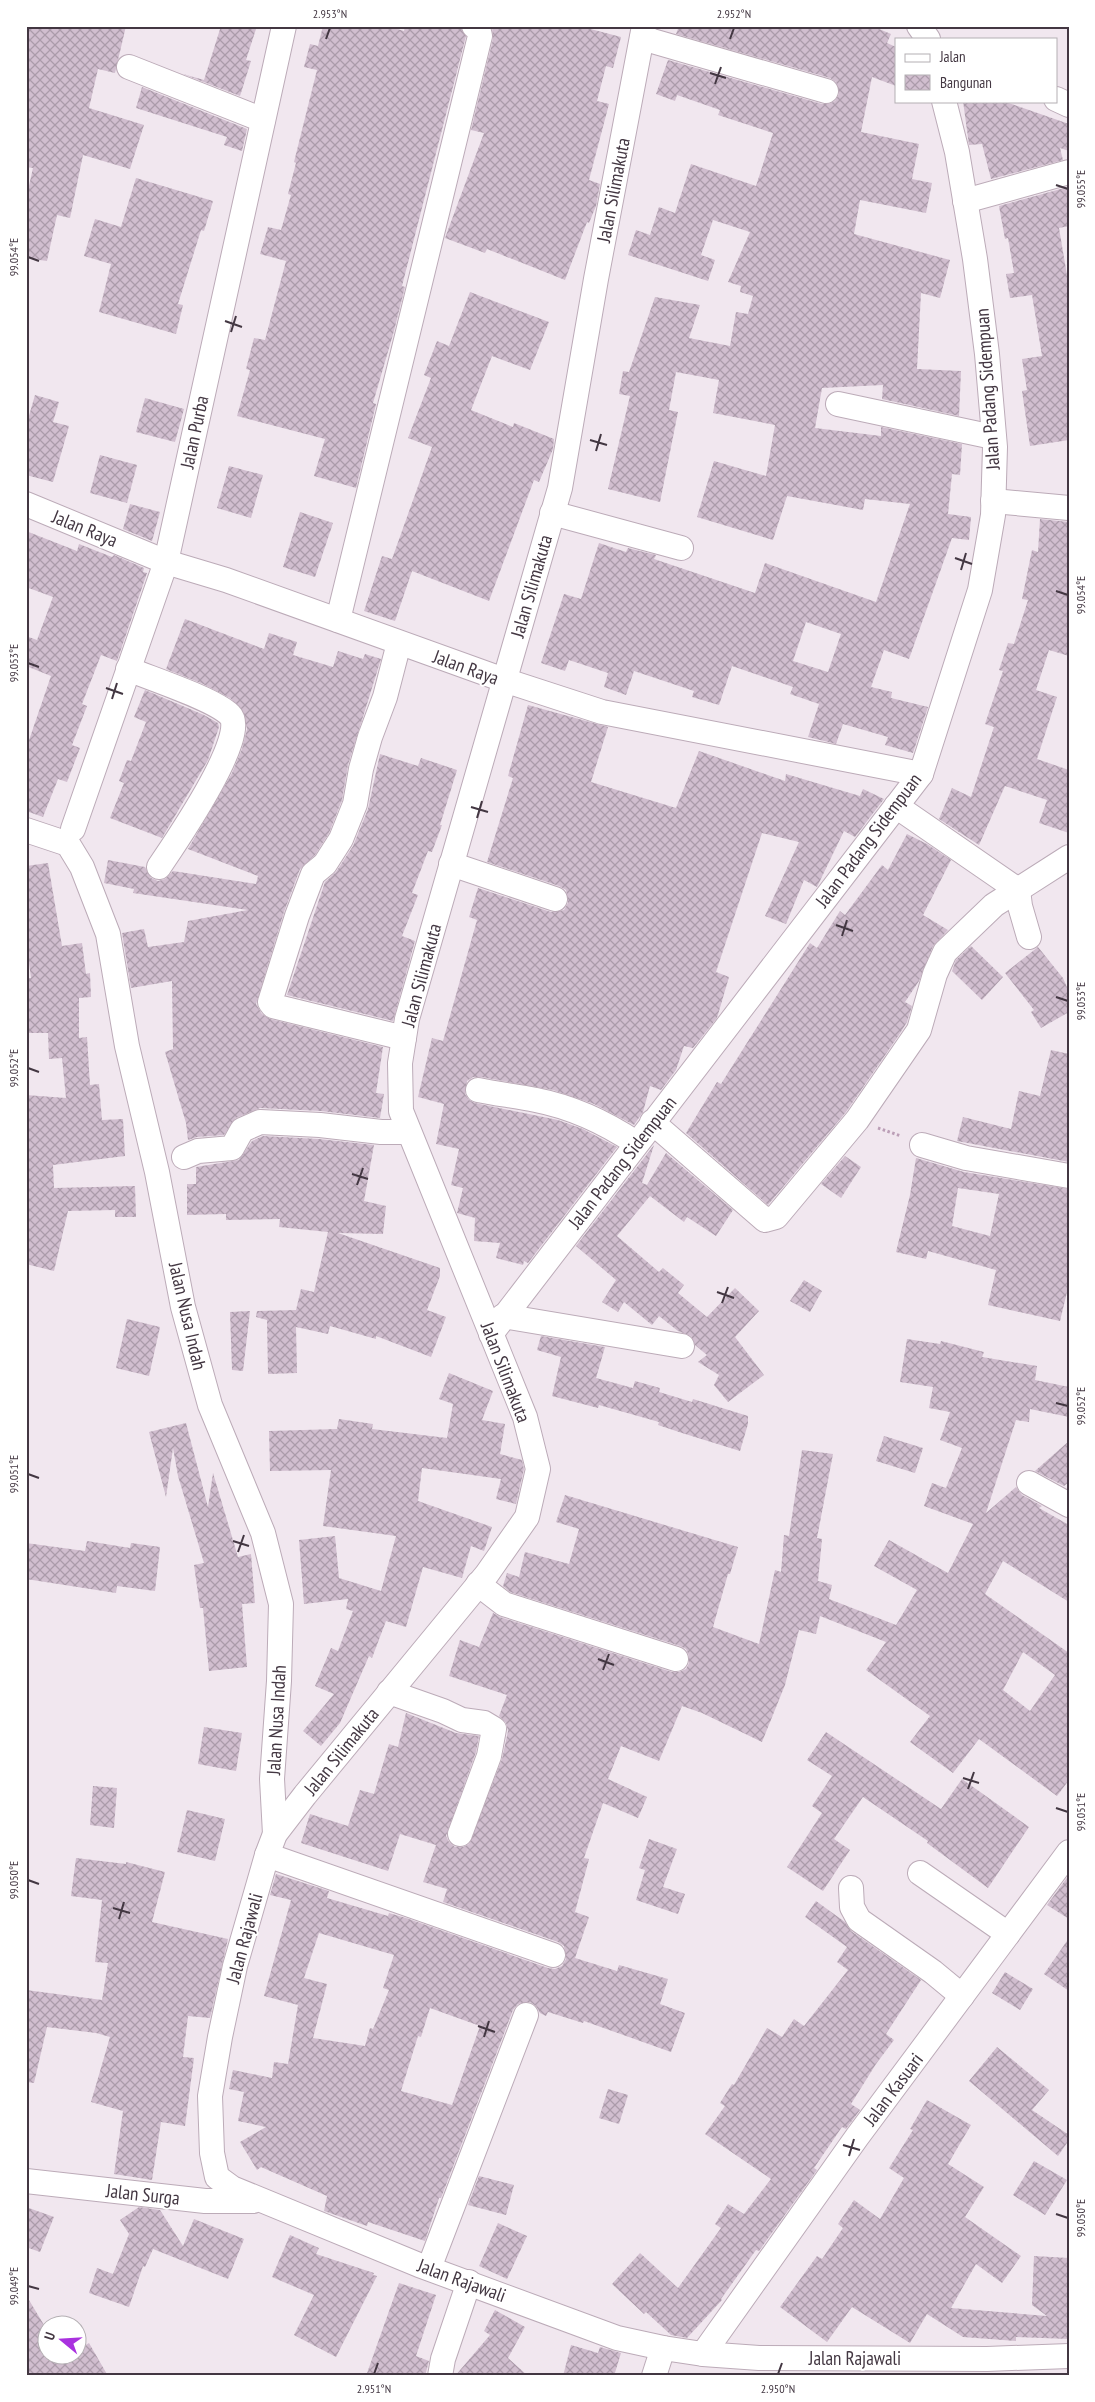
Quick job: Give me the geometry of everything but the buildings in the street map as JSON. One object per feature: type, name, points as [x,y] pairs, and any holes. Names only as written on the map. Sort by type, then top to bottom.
[{"type":"street","name":"Jalan Purba","points":[[73,829],[166,562],[284,26]]},
{"type":"street","points":[[338,620],[480,36],[478,28],[474,26]]},
{"type":"street","points":[[643,32],[826,91]]},
{"type":"street","name":"Jalan Silimakuta","points":[[271,1845],[389,1692],[478,1584],[527,1518],[538,1469],[497,1325],[409,1132],[401,1110],[400,1063],[407,1019],[560,488],[643,32]]},
{"type":"street","points":[[129,67],[262,120]]},
{"type":"street","name":"Jalan Padang Sidempuan","points":[[497,1325],[921,774],[980,590],[993,515],[993,437],[987,354],[957,152],[944,102]]},
{"type":"street","points":[[965,201],[1069,172]]},
{"type":"street","points":[[838,404],[993,437]]},
{"type":"street","points":[[993,501],[1069,508]]},
{"type":"street","name":"Jalan Raya","points":[[26,504],[166,562],[226,580],[504,680],[602,712],[921,774]]},
{"type":"street","points":[[552,513],[682,548]]},
{"type":"street","points":[[399,643],[385,697],[370,737],[355,804],[341,839],[324,864],[313,874],[297,916],[270,1002],[273,1006],[404,1038]]},
{"type":"street","points":[[128,670],[202,699],[231,715],[235,725],[229,748],[194,815],[159,867]]},
{"type":"street","points":[[896,806],[1018,890],[1020,906],[1029,937]]},
{"type":"street","name":"Jalan Nusa Indah","points":[[26,830],[68,844],[82,867],[108,934],[127,1046],[157,1172],[183,1307],[210,1405],[263,1533],[282,1604],[272,1779],[271,1845]]},
{"type":"street","points":[[652,1122],[765,1220],[776,1217],[857,1120],[919,1030],[935,974],[945,952],[994,906],[1069,856]]},
{"type":"street","points":[[451,864],[555,900]]},
{"type":"street","points":[[478,1090],[536,1100],[589,1117],[618,1130],[636,1143]]},
{"type":"street","points":[[184,1157],[198,1152],[232,1148],[242,1130],[260,1122],[311,1124],[381,1132],[409,1132]]},
{"type":"street","points":[[914,1142],[966,1158],[1069,1176]]},
{"type":"street","points":[[497,1325],[682,1346]]},
{"type":"street","points":[[1029,1484],[1069,1505]]},
{"type":"street","points":[[478,1584],[504,1604],[676,1659]]},
{"type":"street","points":[[389,1692],[437,1708],[462,1720],[484,1723],[494,1729],[489,1756],[460,1834]]},
{"type":"street","points":[[271,1845],[553,1955]]},
{"type":"street","name":"Jalan Rajawali","points":[[271,1845],[235,1966],[210,2096],[212,2153],[217,2177],[232,2188],[429,2268],[617,2338],[664,2348],[703,2354],[924,2367],[987,2359],[1069,2356]]},
{"type":"street","name":"Jalan Kasuari","points":[[703,2354],[857,2136],[1069,1852]]},
{"type":"street","points":[[920,1873],[1008,1934]]},
{"type":"street","points":[[850,1888],[852,1907],[859,1920],[933,1972],[962,1996]]},
{"type":"street","points":[[429,2268],[526,2015]]},
{"type":"street","name":"Jalan Surga","points":[[26,2180],[205,2201],[261,2201]]},
{"type":"street","points":[[440,2376],[443,2359],[469,2282]]},
{"type":"street","points":[[654,2376],[664,2348]]},
{"type":"path","points":[[872,1126],[914,1142]]}]
